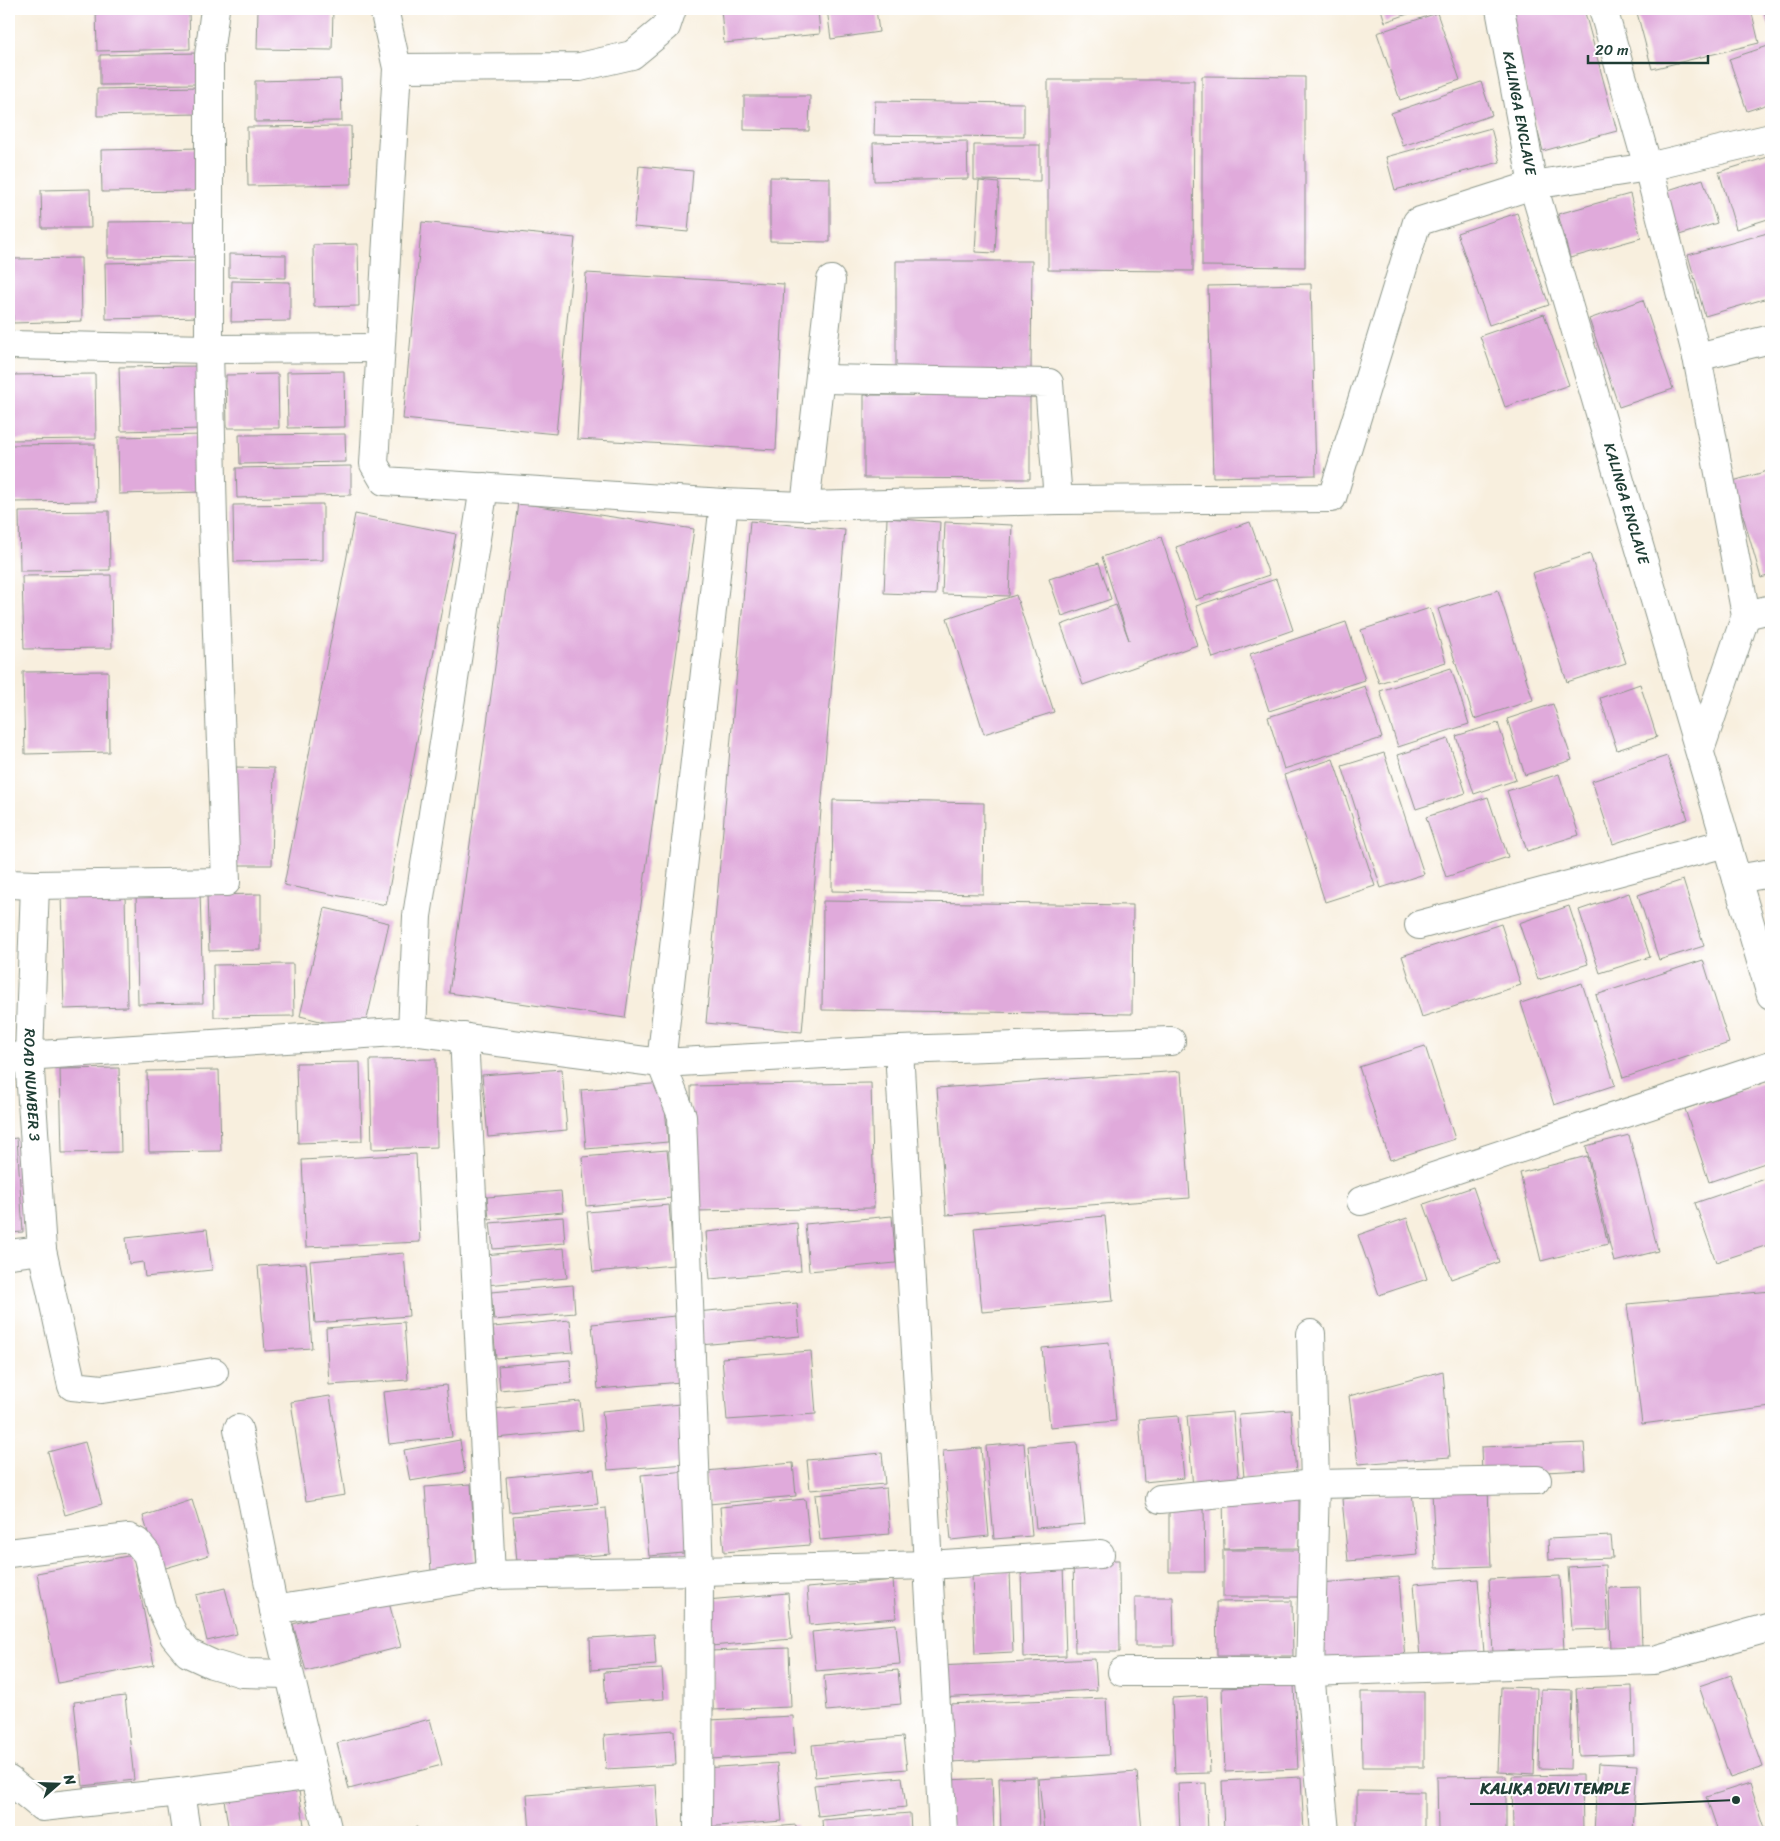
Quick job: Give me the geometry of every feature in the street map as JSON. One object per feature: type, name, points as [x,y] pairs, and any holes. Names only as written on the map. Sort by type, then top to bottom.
[{"type":"street","points":[[22,884],[226,882],[213,523],[209,349],[209,55],[215,9]]},
{"type":"street","points":[[384,9],[397,68],[374,464],[384,481],[724,503],[805,506],[1058,500],[1332,498],[1418,222],[1533,185],[1648,167],[1771,138]]},
{"type":"street","points":[[397,68],[580,67],[632,55],[666,27],[672,9]]},
{"type":"street","name":"KALINGA ENCLAVE","points":[[1500,9],[1533,185],[1771,995]]},
{"type":"street","points":[[1603,9],[1648,167],[1697,357],[1759,612],[1700,750]]},
{"type":"street","points":[[805,506],[831,280]]},
{"type":"street","points":[[1697,357],[1771,339]]},
{"type":"street","points":[[9,345],[209,349],[380,348]]},
{"type":"street","points":[[821,379],[1050,383],[1058,500]]},
{"type":"street","points":[[412,1031],[417,916],[484,487]]},
{"type":"street","points":[[698,1832],[699,1571],[682,1116],[661,1063],[724,503]]},
{"type":"street","points":[[1419,925],[1726,843]]},
{"type":"street","points":[[1737,879],[1771,873]]},
{"type":"street","name":"ROAD NUMBER 3","points":[[22,884],[19,1056],[42,1250],[72,1386],[102,1389],[214,1372]]},
{"type":"street","points":[[19,1056],[412,1031],[661,1063],[899,1050],[1171,1041]]},
{"type":"street","points":[[464,1037],[492,1575]]},
{"type":"street","points":[[899,1050],[943,1832]]},
{"type":"street","points":[[1361,1201],[1771,1065]]},
{"type":"street","points":[[9,1254],[42,1250]]},
{"type":"street","points":[[1311,1334],[1315,1484],[1310,1672],[1325,1832]]},
{"type":"street","points":[[238,1429],[274,1610],[328,1832]]},
{"type":"street","points":[[1160,1499],[1315,1484],[1537,1480]]},
{"type":"street","points":[[9,1553],[129,1538],[137,1542],[147,1554],[161,1608],[174,1636],[188,1652],[212,1664],[242,1673],[289,1674]]},
{"type":"street","points":[[274,1610],[492,1575],[929,1565],[1100,1554]]},
{"type":"street","points":[[1122,1672],[1310,1672],[1654,1660],[1771,1627]]},
{"type":"street","points":[[9,1780],[42,1807],[314,1775]]},
{"type":"street","points":[[180,1792],[186,1832]]},
{"type":"building","points":[[96,9],[189,9],[190,49],[97,51]]},
{"type":"building","points":[[258,9],[333,9],[332,50],[257,49]]},
{"type":"building","points":[[721,9],[818,9],[820,34],[724,43]]},
{"type":"building","points":[[827,9],[876,9],[879,32],[831,39]]},
{"type":"building","points":[[1381,9],[1422,9],[1385,22]]},
{"type":"building","points":[[1505,9],[1584,9],[1617,131],[1543,151]]},
{"type":"building","points":[[1636,9],[1751,9],[1759,43],[1652,69]]},
{"type":"building","points":[[1763,9],[1771,9],[1771,32]]},
{"type":"building","points":[[1437,13],[1460,80],[1400,100],[1377,33]]},
{"type":"building","points":[[1771,45],[1771,103],[1747,111],[1729,59]]},
{"type":"building","points":[[198,53],[199,84],[100,85],[100,55]]},
{"type":"building","points":[[1202,76],[1305,77],[1305,267],[1202,266]]},
{"type":"building","points":[[341,79],[342,121],[255,122],[255,81]]},
{"type":"building","points":[[1048,80],[1194,80],[1193,271],[1048,270]]},
{"type":"building","points":[[1481,82],[1492,115],[1403,146],[1391,113]]},
{"type":"building","points":[[198,87],[198,114],[97,116],[97,89]]},
{"type":"building","points":[[744,96],[810,96],[809,131],[744,130]]},
{"type":"building","points":[[875,101],[1024,103],[1024,137],[874,135]]},
{"type":"building","points":[[351,126],[352,184],[248,186],[247,127]]},
{"type":"building","points":[[1491,128],[1500,162],[1395,190],[1386,157]]},
{"type":"building","points":[[967,141],[968,179],[874,181],[873,143]]},
{"type":"building","points":[[974,145],[1040,145],[1040,181],[974,180]]},
{"type":"building","points":[[201,148],[202,191],[102,192],[101,150]]},
{"type":"building","points":[[1771,156],[1771,218],[1736,229],[1719,172]]},
{"type":"building","points":[[639,166],[693,171],[688,232],[634,227]]},
{"type":"building","points":[[770,177],[830,178],[830,242],[770,241]]},
{"type":"building","points":[[1703,179],[1717,223],[1673,237],[1659,193]]},
{"type":"building","points":[[979,181],[999,183],[995,253],[975,252]]},
{"type":"building","points":[[90,189],[91,228],[42,228],[41,190]]},
{"type":"building","points":[[1630,194],[1641,238],[1570,258],[1558,214]]},
{"type":"building","points":[[1517,213],[1549,305],[1489,325],[1457,233]]},
{"type":"building","points":[[200,221],[201,257],[108,258],[108,222]]},
{"type":"building","points":[[422,222],[575,238],[556,434],[403,419]]},
{"type":"building","points":[[1771,232],[1771,297],[1705,316],[1688,255]]},
{"type":"building","points":[[358,244],[359,306],[314,307],[313,245]]},
{"type":"building","points":[[229,254],[286,255],[286,278],[229,277]]},
{"type":"building","points":[[81,258],[82,321],[13,323],[12,259]]},
{"type":"building","points":[[201,261],[202,317],[106,319],[105,263]]},
{"type":"building","points":[[896,261],[1032,261],[1031,372],[896,371]]},
{"type":"building","points":[[586,273],[784,284],[776,450],[577,439]]},
{"type":"building","points":[[232,281],[290,282],[290,321],[231,322]]},
{"type":"building","points":[[1311,284],[1316,475],[1213,477],[1208,286]]},
{"type":"building","points":[[1643,300],[1673,389],[1619,407],[1589,319]]},
{"type":"building","points":[[1544,314],[1569,385],[1505,407],[1480,336]]},
{"type":"building","points":[[201,366],[202,429],[121,431],[119,367]]},
{"type":"building","points":[[344,371],[345,427],[288,428],[287,372]]},
{"type":"building","points":[[95,374],[96,439],[9,440],[9,375]]},
{"type":"building","points":[[278,374],[279,428],[227,428],[226,375]]},
{"type":"building","points":[[864,395],[1030,396],[1030,479],[864,478]]},
{"type":"building","points":[[345,434],[346,462],[240,464],[239,435]]},
{"type":"building","points":[[202,435],[203,492],[119,494],[118,437]]},
{"type":"building","points":[[95,444],[96,501],[12,502],[11,445]]},
{"type":"building","points":[[351,466],[351,495],[237,498],[236,468]]},
{"type":"building","points":[[1771,470],[1771,575],[1761,578],[1733,481]]},
{"type":"building","points":[[518,503],[694,529],[625,1018],[449,993]]},
{"type":"building","points":[[323,504],[323,560],[234,562],[233,505]]},
{"type":"building","points":[[109,511],[110,570],[20,571],[19,512]]},
{"type":"building","points":[[355,514],[456,534],[386,905],[284,885]]},
{"type":"building","points":[[887,518],[940,522],[936,595],[884,593]]},
{"type":"building","points":[[750,521],[845,530],[802,1032],[706,1023]]},
{"type":"building","points":[[945,522],[1012,525],[1009,596],[942,594]]},
{"type":"building","points":[[1250,522],[1269,575],[1195,600],[1176,547]]},
{"type":"building","points":[[1161,537],[1197,645],[1083,685],[1061,625],[1116,605],[1129,640],[1102,557]]},
{"type":"building","points":[[1590,554],[1626,663],[1567,682],[1532,573]]},
{"type":"building","points":[[1099,563],[1111,599],[1062,616],[1049,579]]},
{"type":"building","points":[[111,575],[112,648],[24,649],[22,576]]},
{"type":"building","points":[[1276,579],[1293,630],[1213,658],[1196,606]]},
{"type":"building","points":[[1498,590],[1533,700],[1474,719],[1438,609]]},
{"type":"building","points":[[1016,595],[1054,712],[984,734],[947,618]]},
{"type":"building","points":[[1430,608],[1446,662],[1379,683],[1361,630]]},
{"type":"building","points":[[1346,622],[1365,680],[1269,711],[1250,654]]},
{"type":"building","points":[[1451,668],[1469,724],[1398,747],[1380,691]]},
{"type":"building","points":[[108,671],[109,752],[25,754],[23,672]]},
{"type":"building","points":[[1640,684],[1657,737],[1617,750],[1600,698]]},
{"type":"building","points":[[1365,686],[1382,738],[1284,769],[1268,717]]},
{"type":"building","points":[[1553,704],[1572,760],[1525,775],[1507,719]]},
{"type":"building","points":[[1498,723],[1516,780],[1474,794],[1456,736]]},
{"type":"building","points":[[1448,739],[1466,793],[1416,809],[1398,755]]},
{"type":"building","points":[[1384,753],[1424,874],[1381,888],[1342,766]]},
{"type":"building","points":[[1667,756],[1688,819],[1613,844],[1592,781]]},
{"type":"building","points":[[1333,759],[1375,886],[1325,902],[1284,775]]},
{"type":"building","points":[[236,767],[274,768],[272,865],[235,865]]},
{"type":"building","points":[[1559,774],[1579,835],[1527,851],[1507,791]]},
{"type":"building","points":[[1488,797],[1508,857],[1446,877],[1426,817]]},
{"type":"building","points":[[833,800],[984,803],[983,894],[832,891]]},
{"type":"building","points":[[1683,880],[1704,946],[1659,960],[1638,895]]},
{"type":"building","points":[[200,890],[203,1003],[138,1004],[136,891]]},
{"type":"building","points":[[61,892],[125,892],[127,1007],[64,1009]]},
{"type":"building","points":[[1629,893],[1650,957],[1600,973],[1579,910]]},
{"type":"building","points":[[261,894],[261,950],[209,951],[207,895]]},
{"type":"building","points":[[823,901],[1133,905],[1132,1014],[822,1010]]},
{"type":"building","points":[[1569,906],[1588,964],[1538,980],[1519,923]]},
{"type":"building","points":[[325,908],[389,923],[364,1032],[300,1016]]},
{"type":"building","points":[[1501,924],[1521,985],[1422,1017],[1402,956]]},
{"type":"building","points":[[1703,960],[1729,1043],[1623,1078],[1596,995]]},
{"type":"building","points":[[293,964],[294,1016],[214,1017],[213,965]]},
{"type":"building","points":[[1582,983],[1615,1085],[1554,1105],[1521,1003]]},
{"type":"building","points":[[1425,1046],[1455,1139],[1390,1160],[1359,1067]]},
{"type":"building","points":[[436,1059],[437,1147],[372,1149],[370,1060]]},
{"type":"building","points":[[360,1062],[362,1141],[298,1143],[296,1063]]},
{"type":"building","points":[[119,1068],[121,1152],[62,1153],[60,1069]]},
{"type":"building","points":[[562,1069],[567,1130],[488,1137],[482,1075]]},
{"type":"building","points":[[219,1070],[221,1151],[149,1152],[147,1071]]},
{"type":"building","points":[[1181,1071],[1190,1198],[946,1215],[937,1088]]},
{"type":"building","points":[[1771,1080],[1771,1161],[1709,1182],[1685,1109]]},
{"type":"building","points":[[663,1083],[668,1142],[586,1149],[581,1090]]},
{"type":"building","points":[[871,1083],[874,1208],[694,1211],[691,1086]]},
{"type":"building","points":[[1629,1135],[1658,1251],[1614,1262],[1586,1146]]},
{"type":"building","points":[[17,1138],[23,1232],[9,1233],[9,1139]]},
{"type":"building","points":[[667,1150],[672,1198],[586,1206],[582,1157]]},
{"type":"building","points":[[416,1154],[420,1242],[306,1247],[302,1160]]},
{"type":"building","points":[[1587,1156],[1608,1244],[1541,1261],[1520,1173]]},
{"type":"building","points":[[1771,1177],[1771,1244],[1716,1262],[1695,1203]]},
{"type":"building","points":[[1473,1187],[1499,1262],[1451,1279],[1424,1204]]},
{"type":"building","points":[[561,1191],[563,1212],[489,1219],[487,1197]]},
{"type":"building","points":[[669,1205],[674,1265],[593,1272],[587,1212]]},
{"type":"building","points":[[892,1216],[896,1263],[809,1271],[805,1224]]},
{"type":"building","points":[[1105,1216],[1113,1301],[982,1312],[974,1228]]},
{"type":"building","points":[[563,1217],[565,1243],[493,1249],[490,1223]]},
{"type":"building","points":[[1407,1218],[1427,1279],[1379,1295],[1358,1235]]},
{"type":"building","points":[[797,1223],[801,1271],[710,1279],[706,1232]]},
{"type":"building","points":[[207,1229],[212,1270],[145,1277],[143,1262],[129,1264],[126,1238]]},
{"type":"building","points":[[564,1248],[567,1278],[486,1285],[484,1255]]},
{"type":"building","points":[[404,1253],[409,1316],[315,1323],[310,1261]]},
{"type":"building","points":[[306,1263],[312,1348],[265,1351],[258,1266]]},
{"type":"building","points":[[573,1285],[575,1313],[494,1320],[491,1292]]},
{"type":"building","points":[[1771,1291],[1771,1407],[1642,1424],[1627,1304]]},
{"type":"building","points":[[797,1303],[800,1336],[700,1345],[696,1312]]},
{"type":"building","points":[[675,1316],[681,1382],[598,1389],[592,1324]]},
{"type":"building","points":[[570,1320],[573,1352],[496,1358],[493,1327]]},
{"type":"building","points":[[404,1322],[408,1380],[329,1385],[326,1328]]},
{"type":"building","points":[[1109,1342],[1116,1421],[1050,1427],[1042,1348]]},
{"type":"building","points":[[811,1351],[816,1414],[727,1420],[722,1358]]},
{"type":"building","points":[[570,1360],[572,1383],[500,1390],[498,1366]]},
{"type":"building","points":[[1443,1371],[1450,1457],[1358,1464],[1349,1396]]},
{"type":"building","points":[[446,1385],[452,1437],[389,1444],[383,1392]]},
{"type":"building","points":[[330,1396],[345,1495],[306,1501],[291,1402]]},
{"type":"building","points":[[580,1401],[583,1430],[496,1438],[493,1409]]},
{"type":"building","points":[[681,1404],[687,1464],[608,1470],[602,1411]]},
{"type":"building","points":[[1291,1410],[1296,1473],[1244,1478],[1239,1414]]},
{"type":"building","points":[[1233,1412],[1239,1483],[1193,1488],[1187,1416]]},
{"type":"building","points":[[1178,1416],[1184,1478],[1144,1482],[1139,1419]]},
{"type":"building","points":[[460,1440],[465,1472],[410,1481],[404,1450]]},
{"type":"building","points":[[85,1442],[102,1504],[65,1515],[48,1452]]},
{"type":"building","points":[[1077,1442],[1085,1524],[1036,1528],[1028,1446]]},
{"type":"building","points":[[1024,1443],[1032,1536],[994,1539],[986,1446]]},
{"type":"building","points":[[1584,1443],[1586,1470],[1482,1475],[1481,1447]]},
{"type":"building","points":[[981,1448],[989,1536],[951,1540],[943,1451]]},
{"type":"building","points":[[882,1453],[885,1484],[810,1490],[807,1460]]},
{"type":"building","points":[[793,1463],[796,1496],[709,1504],[706,1471]]},
{"type":"building","points":[[594,1469],[598,1504],[509,1512],[506,1477]]},
{"type":"building","points":[[687,1471],[695,1552],[649,1556],[641,1475]]},
{"type":"building","points":[[471,1484],[476,1569],[431,1571],[425,1487]]},
{"type":"building","points":[[886,1488],[890,1534],[820,1540],[815,1495]]},
{"type":"building","points":[[1488,1489],[1491,1566],[1436,1568],[1432,1492]]},
{"type":"building","points":[[1412,1492],[1418,1555],[1348,1561],[1342,1499]]},
{"type":"building","points":[[1223,1495],[1299,1495],[1299,1548],[1224,1549]]},
{"type":"building","points":[[805,1499],[810,1545],[724,1552],[720,1507]]},
{"type":"building","points":[[192,1500],[209,1555],[159,1570],[143,1516]]},
{"type":"building","points":[[1204,1506],[1205,1572],[1169,1572],[1169,1507]]},
{"type":"building","points":[[606,1508],[610,1554],[517,1562],[513,1516]]},
{"type":"building","points":[[1611,1536],[1613,1558],[1549,1560],[1548,1539]]},
{"type":"building","points":[[1223,1550],[1305,1550],[1305,1597],[1223,1597]]},
{"type":"building","points":[[133,1555],[154,1665],[58,1683],[37,1573]]},
{"type":"building","points":[[1073,1560],[1119,1560],[1120,1652],[1075,1652]]},
{"type":"building","points":[[1605,1565],[1608,1629],[1572,1630],[1568,1567]]},
{"type":"building","points":[[1063,1566],[1066,1656],[1023,1657],[1021,1567]]},
{"type":"building","points":[[1010,1572],[1013,1652],[975,1654],[972,1574]]},
{"type":"building","points":[[1560,1576],[1564,1650],[1493,1654],[1489,1579]]},
{"type":"building","points":[[1399,1577],[1405,1660],[1325,1666],[1319,1583]]},
{"type":"building","points":[[1478,1579],[1484,1653],[1420,1658],[1414,1584]]},
{"type":"building","points":[[893,1580],[896,1618],[810,1625],[807,1588]]},
{"type":"building","points":[[1640,1587],[1642,1648],[1611,1650],[1609,1588]]},
{"type":"building","points":[[225,1588],[237,1634],[207,1641],[196,1595]]},
{"type":"building","points":[[788,1593],[792,1639],[711,1646],[707,1600]]},
{"type":"building","points":[[1135,1597],[1173,1597],[1174,1646],[1135,1646]]},
{"type":"building","points":[[388,1599],[401,1647],[306,1671],[293,1624]]},
{"type":"building","points":[[1292,1601],[1293,1656],[1217,1656],[1216,1602]]},
{"type":"building","points":[[896,1624],[900,1664],[816,1671],[812,1632]]},
{"type":"building","points":[[654,1634],[656,1665],[591,1670],[590,1638]]},
{"type":"building","points":[[789,1648],[791,1707],[713,1710],[710,1651]]},
{"type":"building","points":[[1095,1659],[1097,1690],[938,1698],[937,1666]]},
{"type":"building","points":[[662,1669],[664,1699],[606,1703],[604,1672]]},
{"type":"building","points":[[898,1670],[901,1704],[827,1711],[824,1676]]},
{"type":"building","points":[[1731,1675],[1763,1767],[1730,1778],[1699,1686]]},
{"type":"building","points":[[1294,1685],[1298,1769],[1225,1772],[1222,1688]]},
{"type":"building","points":[[1632,1686],[1634,1754],[1579,1756],[1576,1688]]},
{"type":"building","points":[[1501,1687],[1537,1688],[1534,1774],[1498,1772]]},
{"type":"building","points":[[1541,1689],[1572,1690],[1570,1769],[1539,1768]]},
{"type":"building","points":[[1361,1692],[1424,1692],[1424,1767],[1362,1767]]},
{"type":"building","points":[[125,1696],[134,1780],[83,1786],[74,1702]]},
{"type":"building","points":[[1207,1696],[1210,1773],[1175,1774],[1172,1698]]},
{"type":"building","points":[[1106,1698],[1109,1755],[950,1762],[948,1704]]},
{"type":"building","points":[[793,1716],[795,1754],[710,1759],[709,1720]]},
{"type":"building","points":[[430,1719],[442,1765],[349,1789],[337,1743]]},
{"type":"building","points":[[674,1730],[676,1765],[606,1769],[604,1735]]},
{"type":"building","points":[[903,1737],[907,1769],[815,1777],[812,1745]]},
{"type":"building","points":[[777,1763],[782,1821],[705,1827],[704,1768]]},
{"type":"building","points":[[1598,1763],[1637,1765],[1633,1832],[1594,1832]]},
{"type":"building","points":[[1137,1772],[1142,1832],[1044,1832],[1039,1779]]},
{"type":"building","points":[[1582,1775],[1583,1832],[1513,1832],[1512,1776]]},
{"type":"building","points":[[1506,1776],[1506,1832],[1438,1832],[1437,1777]]},
{"type":"building","points":[[902,1777],[906,1807],[818,1816],[814,1785]]},
{"type":"building","points":[[1037,1777],[1039,1832],[1001,1832],[999,1778]]},
{"type":"building","points":[[1301,1777],[1304,1832],[1224,1832],[1222,1781]]},
{"type":"building","points":[[992,1778],[994,1832],[950,1832],[947,1780]]},
{"type":"building","points":[[1206,1783],[1208,1832],[1180,1832],[1178,1784]]},
{"type":"building","points":[[1750,1783],[1766,1832],[1718,1832],[1706,1797]]},
{"type":"building","points":[[298,1784],[304,1825],[249,1832],[229,1832],[223,1793]]},
{"type":"building","points":[[656,1785],[659,1830],[635,1832],[530,1832],[527,1795]]},
{"type":"building","points":[[1357,1791],[1424,1792],[1424,1832],[1357,1832]]},
{"type":"building","points":[[910,1813],[911,1832],[823,1832],[822,1820]]},
{"type":"building","points":[[796,1825],[796,1832],[722,1832],[722,1831]]},
{"type":"building","points":[[417,1827],[419,1832],[398,1832]]},
{"type":"place","name":"KALIKA DEVI TEMPLE","points":[[1736,1800]]}]
